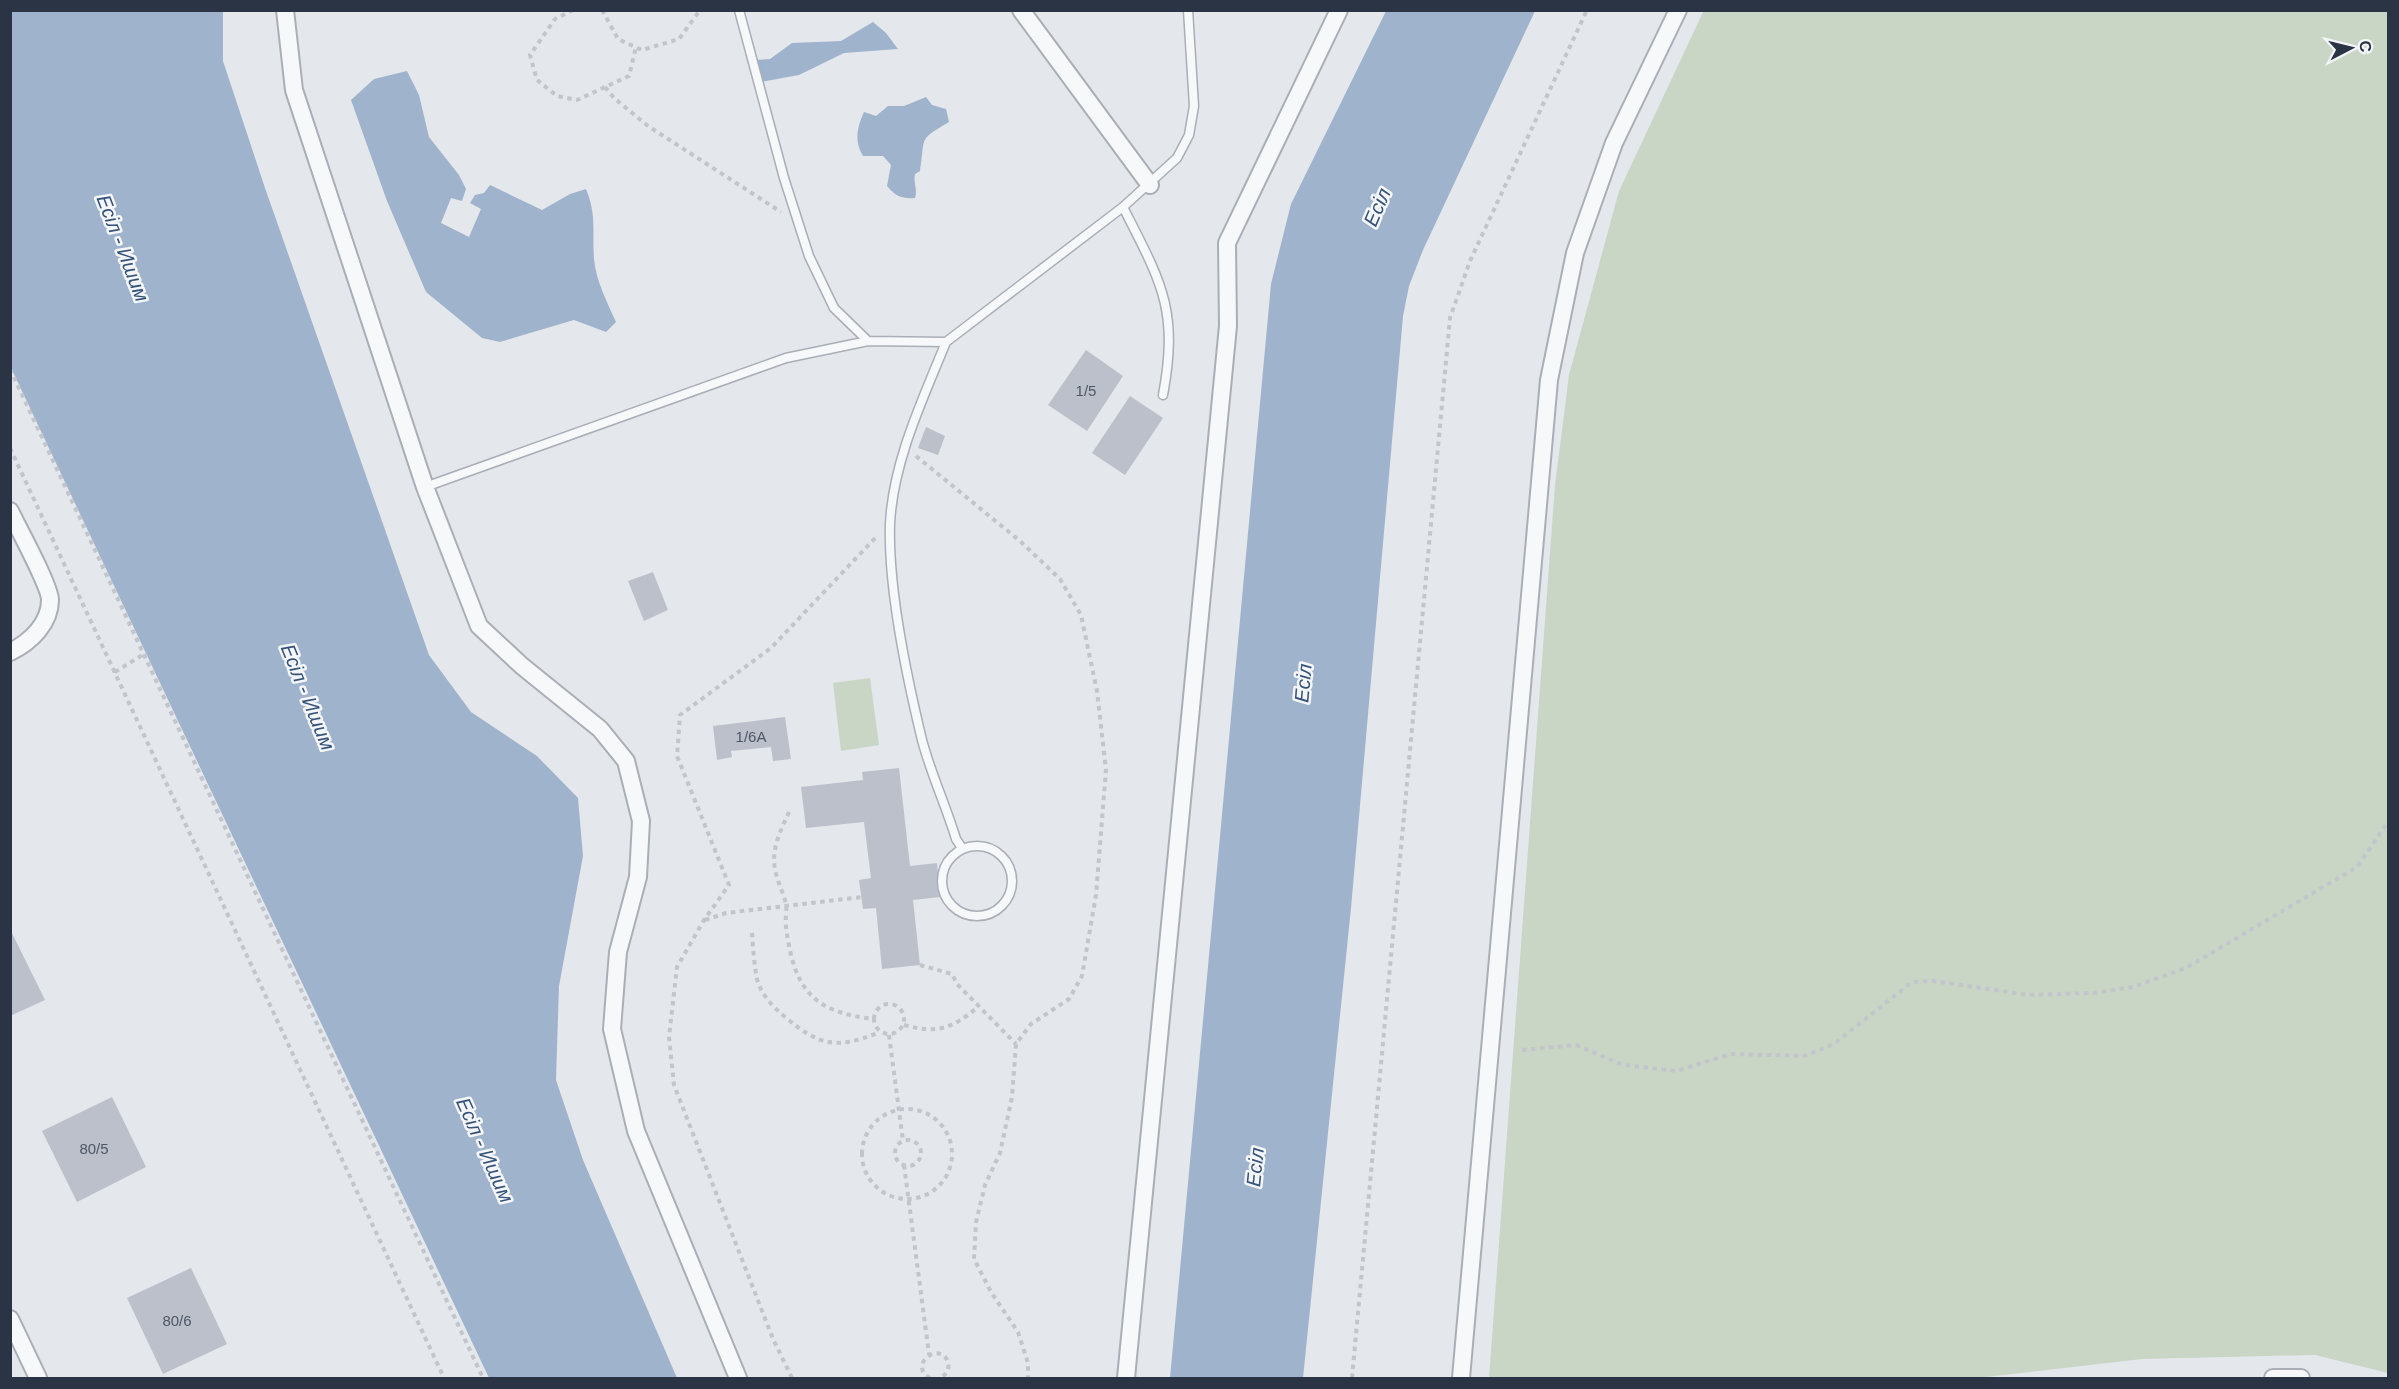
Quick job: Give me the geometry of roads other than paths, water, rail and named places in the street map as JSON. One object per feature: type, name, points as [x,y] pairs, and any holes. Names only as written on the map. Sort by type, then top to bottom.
[{"type":"street","points":[[285,10],[294,90],[425,487],[479,626],[522,666],[600,729],[626,761],[641,821],[639,877],[618,952],[612,1029],[636,1131],[738,1378]]},
{"type":"street","points":[[1021,10],[1150,185]]},
{"type":"street","points":[[1126,1378],[1228,326],[1227,243],[1340,10]]},
{"type":"street","points":[[1461,1378],[1549,380],[1575,253],[1614,143],[1678,10]]},
{"type":"street","points":[[10,511],[50,598],[46,620],[17,649]]},
{"type":"street","points":[[10,1318],[38,1378]]},
{"type":"street","points":[[2273,1378],[2301,1378]]},
{"type":"lane","points":[[739,10],[808,256],[834,308],[868,341]]},
{"type":"lane","points":[[962,848],[956,839],[923,742],[905,656],[891,568],[890,522],[906,448],[946,342],[1123,207],[1177,159],[1189,135],[1194,106],[1188,10]]},
{"type":"lane","points":[[1123,207],[1155,269],[1167,303],[1170,359],[1163,395]]},
{"type":"lane","points":[[425,487],[786,358],[868,341],[946,342]]},
{"type":"lane","points":[[982,846],[1001,854],[1011,872],[1011,892],[1000,909],[982,917],[962,914],[946,901],[941,881],[946,862],[962,848],[982,846]]},
{"type":"water","name":"Есіл - Ишим","points":[[11,10],[223,11],[223,61],[265,188],[429,655],[471,712],[537,756],[578,798],[583,856],[559,986],[556,1080],[583,1160],[677,1378],[489,1378],[11,368]]},
{"type":"water","name":"Есіл","points":[[1386,11],[1535,11],[1423,250],[1409,286],[1403,316],[1351,908],[1303,1378],[1170,1378],[1271,284],[1291,204]]},
{"type":"water","points":[[873,22],[886,33],[898,49],[844,53],[799,75],[761,82],[756,60],[770,59],[792,43],[841,41]]},
{"type":"water","points":[[407,71],[419,95],[429,137],[459,175],[466,189],[462,201],[451,198],[441,223],[469,237],[481,209],[470,203],[475,195],[484,193],[490,185],[542,210],[570,194],[586,189],[593,216],[595,267],[602,291],[616,322],[606,332],[574,320],[500,342],[482,338],[426,292],[387,201],[351,100],[374,79]]},
{"type":"water","points":[[926,97],[932,105],[946,109],[949,122],[925,140],[920,171],[915,174],[915,198],[906,198],[896,194],[887,186],[891,165],[883,156],[863,156],[858,145],[858,129],[864,112],[876,116],[888,106],[904,106]]}]
